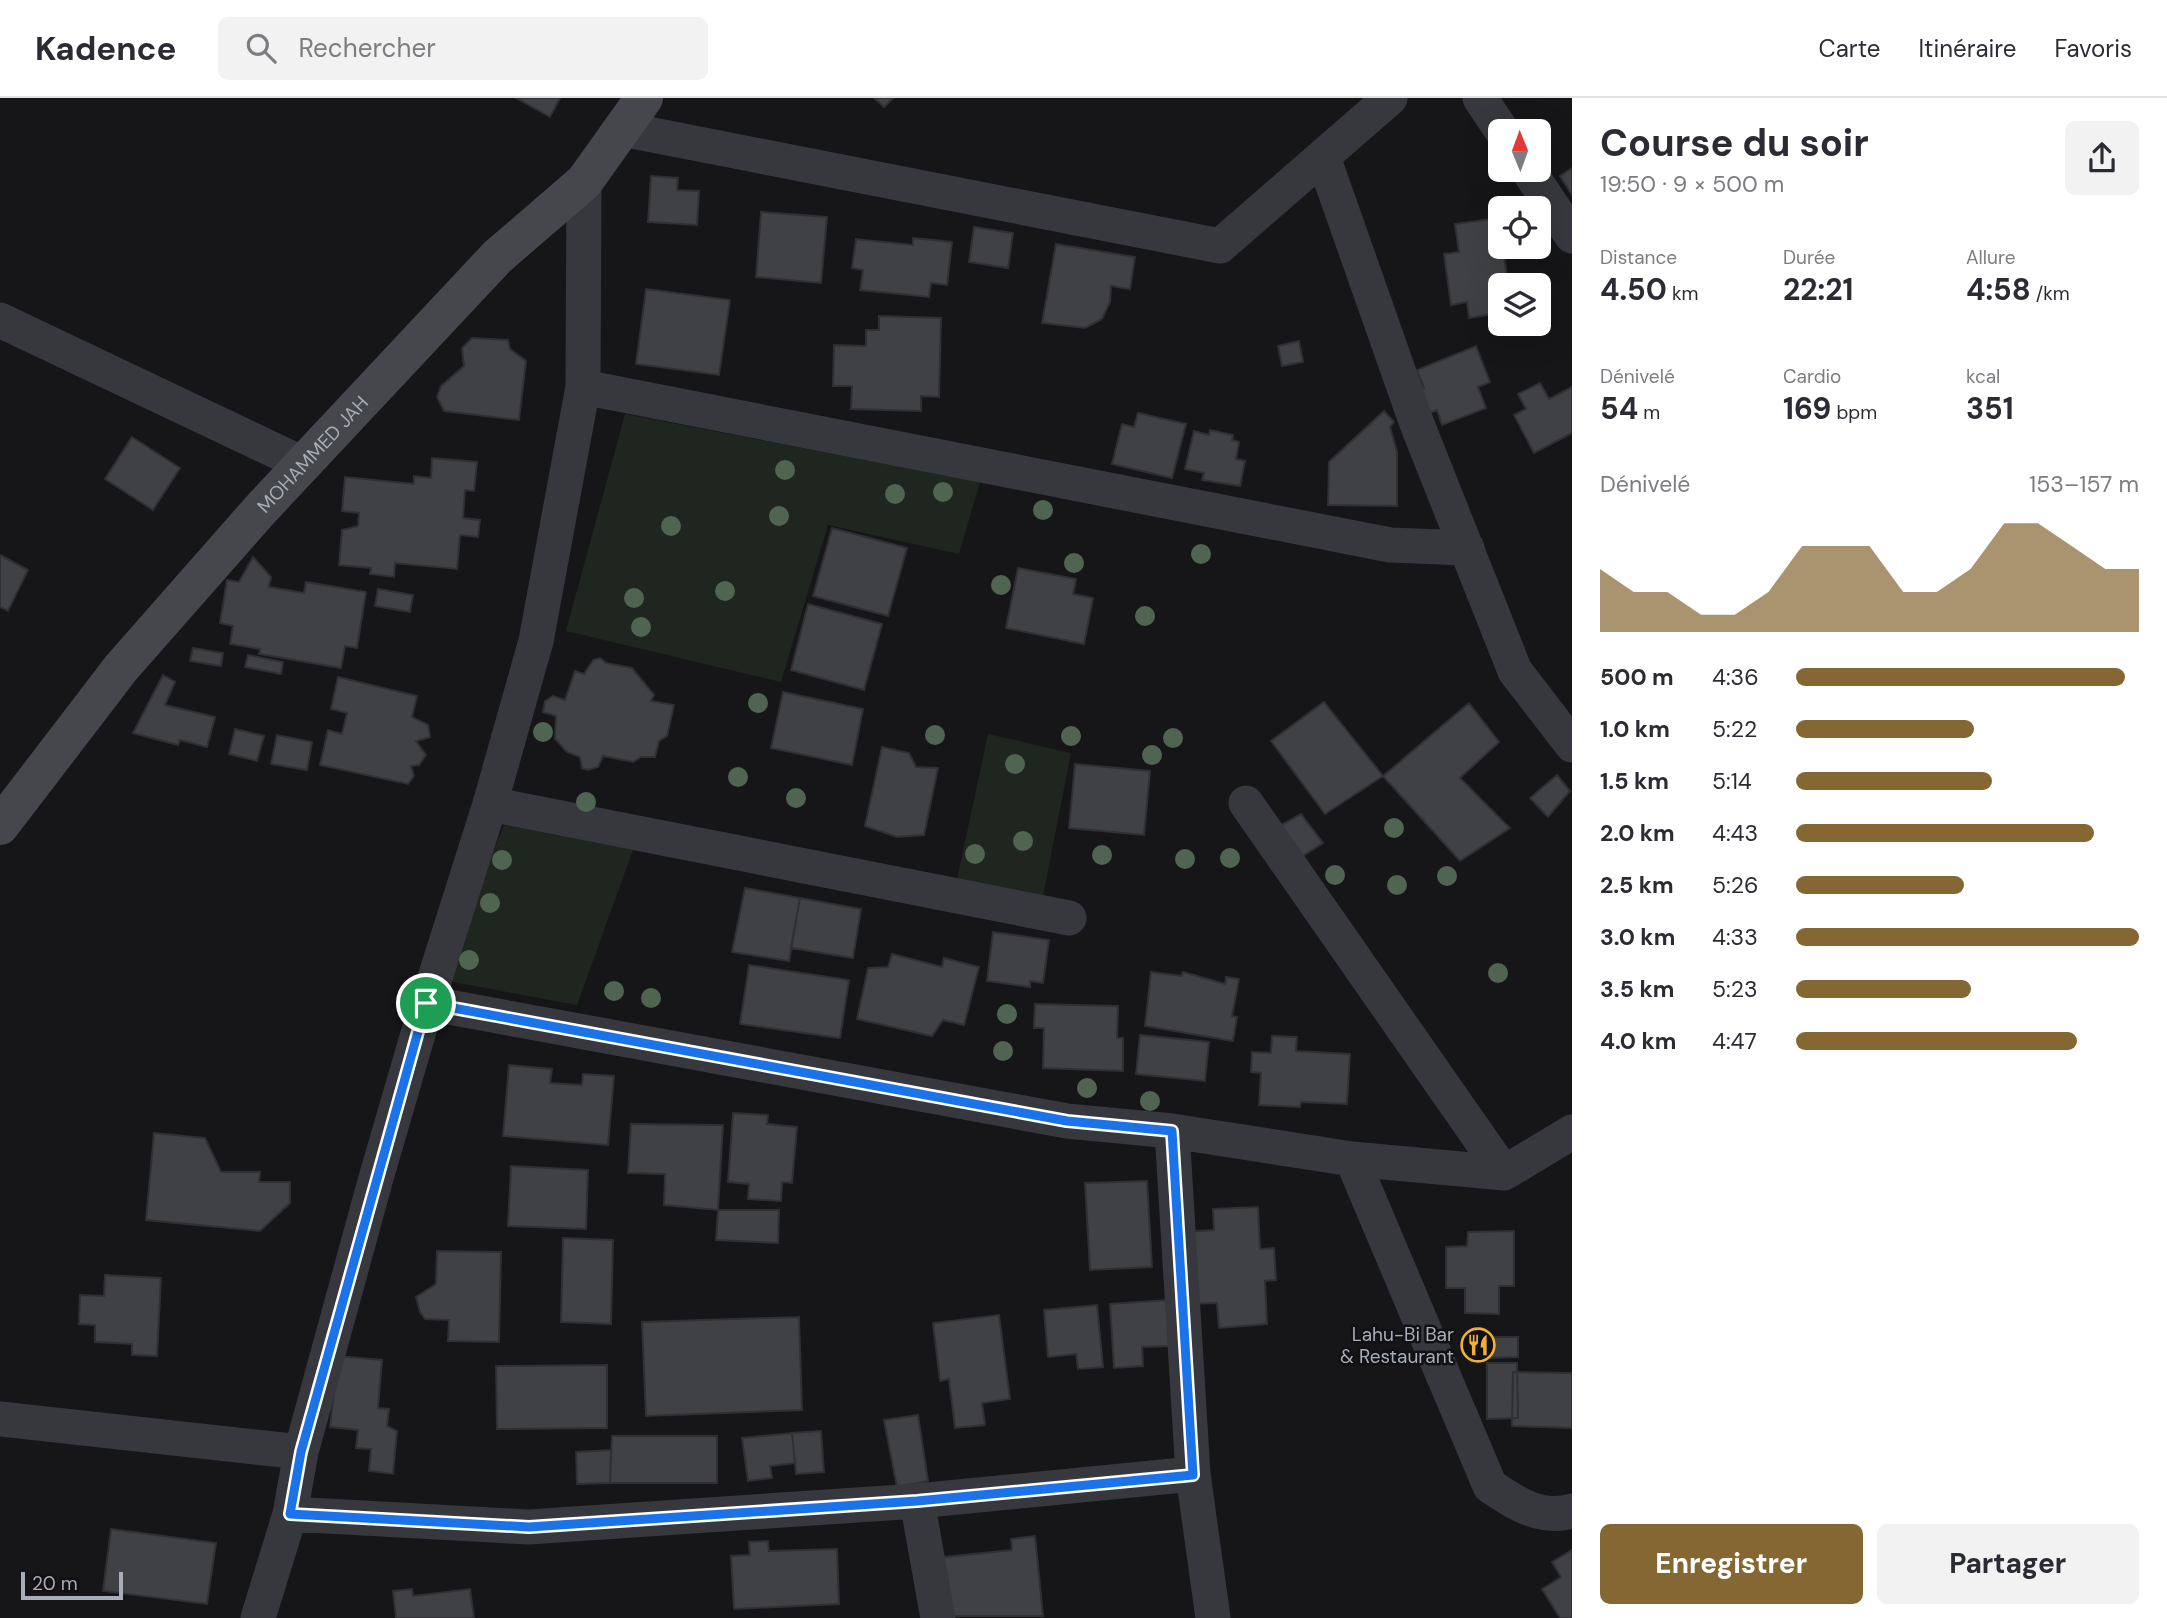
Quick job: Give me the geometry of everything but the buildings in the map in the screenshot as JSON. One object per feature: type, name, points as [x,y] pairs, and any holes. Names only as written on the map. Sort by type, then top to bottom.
[{"type":"street","name":"MOHAMMED JAH","points":[[0,826],[121,668],[303,464],[497,257],[584,182],[644,98]]},
{"type":"street","points":[[622,129],[1220,246],[1390,98]]},
{"type":"street","points":[[1480,98],[1494,119]]},
{"type":"street","points":[[1324,158],[1417,424],[1516,671],[1572,746]]},
{"type":"street","points":[[258,1618],[290,1514],[301,1452],[426,1003],[490,804],[536,641],[583,387],[584,182]]},
{"type":"street","points":[[1536,182],[1572,236]]},
{"type":"street","points":[[0,320],[303,464]]},
{"type":"street","points":[[583,387],[1377,542],[1467,548]]},
{"type":"street","points":[[1246,803],[1504,1173]]},
{"type":"street","points":[[490,804],[1069,918]]},
{"type":"street","points":[[426,1003],[1067,1121],[1172,1131],[1352,1159],[1504,1173],[1572,1132]]},
{"type":"street","points":[[1172,1131],[1193,1475],[1213,1618]]},
{"type":"street","points":[[1352,1159],[1490,1486],[1524,1508],[1542,1513],[1572,1511]]},
{"type":"street","points":[[0,1419],[301,1452]]},
{"type":"street","points":[[290,1514],[529,1527],[917,1501],[1193,1475]]},
{"type":"street","points":[[917,1501],[939,1618]]},
{"type":"shaded area","points":[[625,414],[980,482],[959,554],[828,525],[781,682],[566,631]]},
{"type":"shaded area","points":[[988,734],[1071,753],[1042,901],[956,884]]},
{"type":"shaded area","points":[[504,825],[633,850],[577,1005],[442,980]]},
{"type":"place","name":"Lahu-Bi Bar & Restaurant","points":[[1478,1345]]},
{"type":"route","points":[[426,1003],[1067,1121],[1172,1131],[1193,1475],[917,1501],[529,1527],[290,1514],[301,1452],[426,1003]]}]
